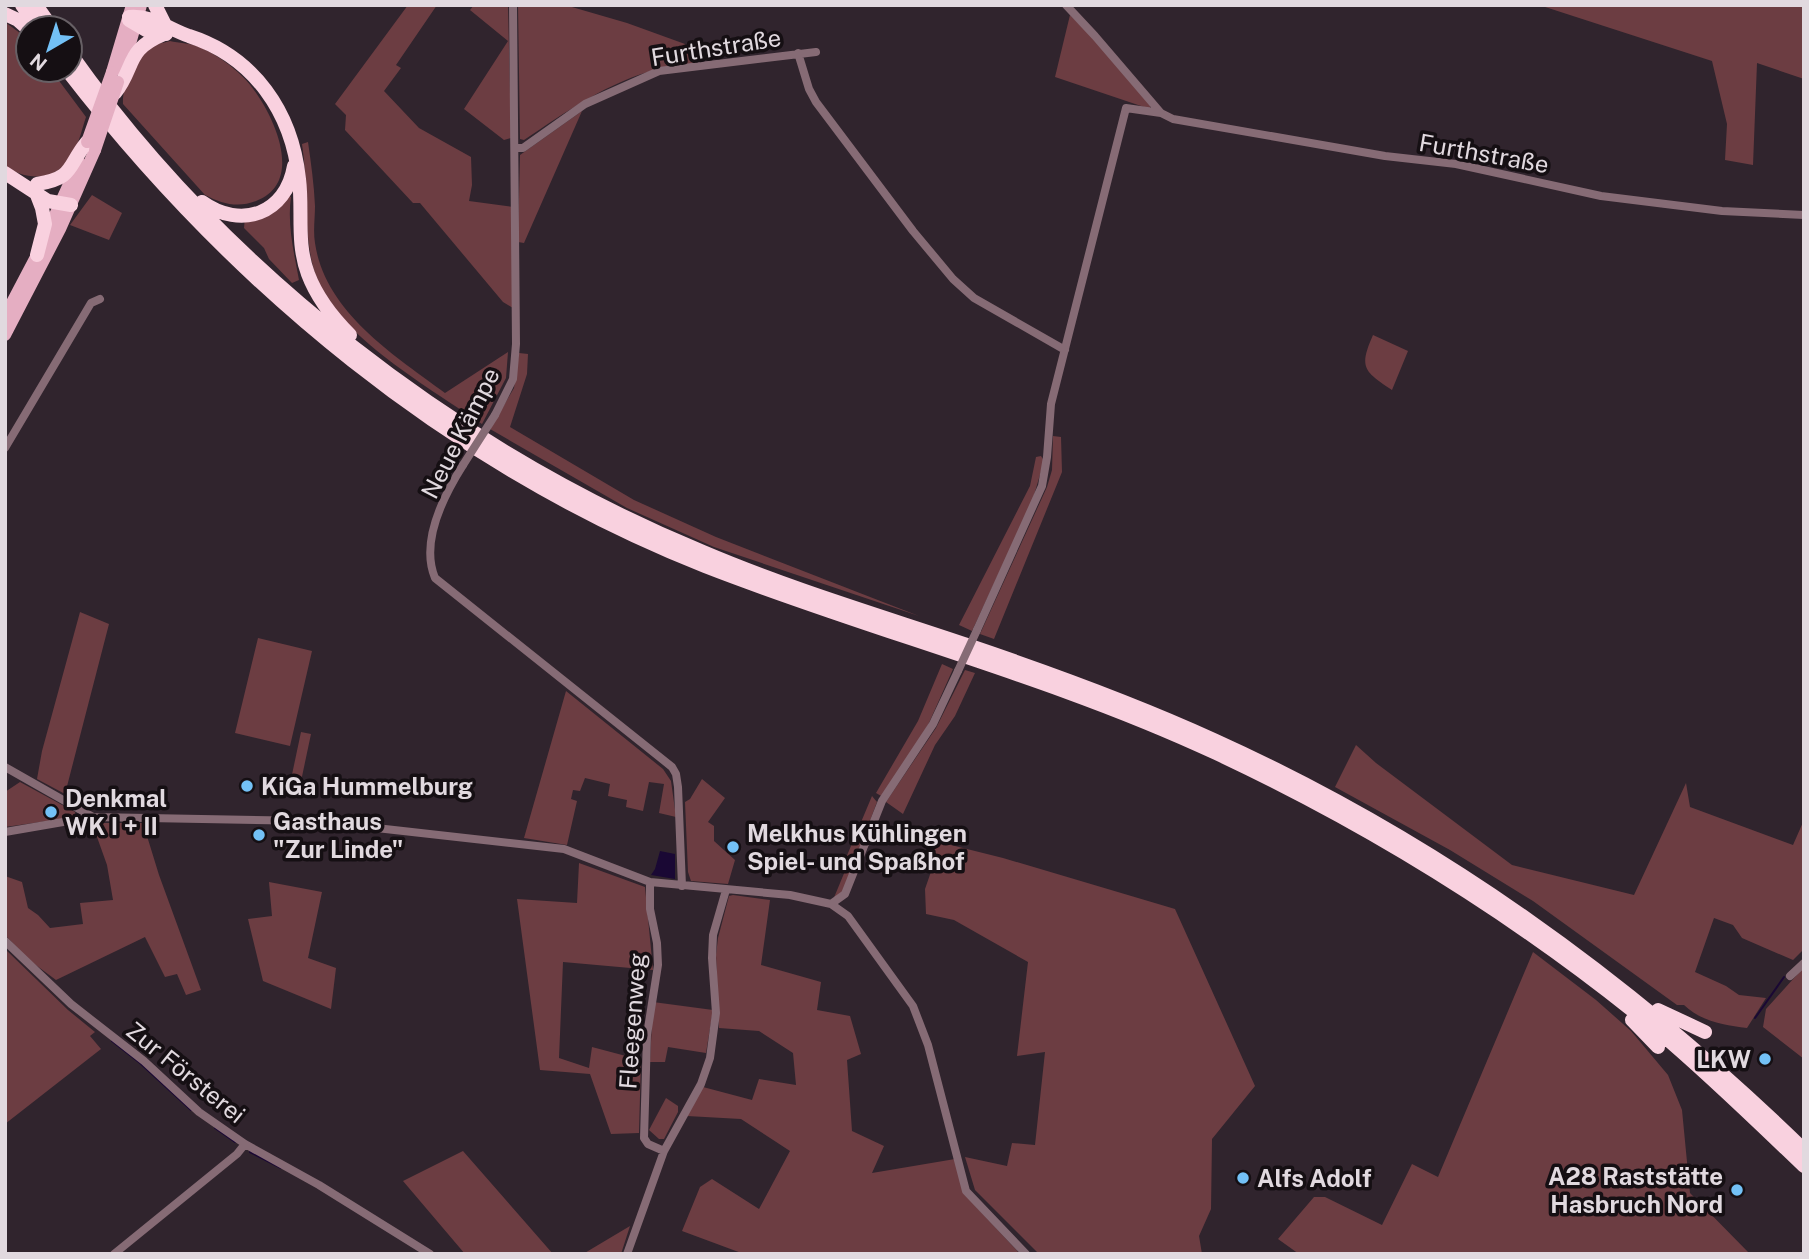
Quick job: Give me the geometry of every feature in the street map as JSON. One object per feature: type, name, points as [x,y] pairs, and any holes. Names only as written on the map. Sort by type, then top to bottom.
[{"type":"highway","points":[[155,5],[164,30]]},
{"type":"highway","points":[[134,15],[146,30],[184,34],[228,54],[256,76],[275,102],[284,119],[296,158],[300,181],[299,231],[308,274],[327,310],[368,358]]},
{"type":"highway","points":[[117,83],[140,47],[164,30]]},
{"type":"highway","points":[[84,71],[161,166],[261,269],[368,358],[435,407],[496,446],[551,479],[654,531],[804,591],[1094,690],[1158,715],[1284,773],[1347,806],[1460,873],[1547,932],[1635,998],[1735,1084],[1804,1150]]},
{"type":"highway","points":[[78,84],[169,192],[217,243],[288,308],[381,383],[517,473],[608,522],[702,564],[800,601],[1090,700],[1214,752],[1342,816],[1422,863],[1541,941],[1606,990],[1693,1062],[1804,1166]]},
{"type":"highway","points":[[37,189],[69,171],[91,146]]},
{"type":"highway","points":[[161,166],[170,169],[203,204],[223,214],[236,216],[258,213],[277,203],[292,179],[296,158]]},
{"type":"highway","points":[[11,176],[67,202]]},
{"type":"highway","points":[[37,189],[43,208],[44,224],[37,256]]},
{"type":"highway","points":[[1606,990],[1658,1047]]},
{"type":"highway","points":[[1635,998],[1705,1032]]},
{"type":"main road","points":[[5,335],[25,299],[117,83],[134,15]]},
{"type":"main road","points":[[91,146],[117,83]]},
{"type":"main road","points":[[5,316],[67,202]]},
{"type":"street","name":"Neue Kämpe","points":[[513,5],[515,363],[509,387],[495,415],[447,495],[432,542],[430,567],[435,578],[672,767],[678,787],[682,886]]},
{"type":"street","points":[[1066,5],[1161,113]]},
{"type":"street","name":"Furthstraße","points":[[515,148],[523,148],[585,104],[659,71],[816,52]]},
{"type":"street","points":[[798,53],[816,102],[912,231],[953,278],[974,298],[1065,350],[1051,404],[1042,485],[933,724],[883,801],[845,894],[844,912]]},
{"type":"street","name":"Furthstraße","points":[[1065,350],[1126,108],[1161,113],[1173,119],[1385,156],[1456,164],[1601,196],[1721,211],[1804,215]]},
{"type":"street","points":[[5,448],[91,303],[100,299]]},
{"type":"street","points":[[5,767],[93,817]]},
{"type":"street","points":[[5,832],[93,817],[314,821],[564,849],[650,883],[790,895],[831,904],[844,912],[913,1006],[928,1045],[966,1191],[1026,1254]]},
{"type":"street","name":"Fleegenweg","points":[[650,883],[650,909],[657,943],[658,965],[647,1035],[644,1138],[648,1144],[664,1151]]},
{"type":"street","points":[[627,1254],[664,1151],[701,1084],[710,1058],[716,1013],[712,945],[726,890]]},
{"type":"street","points":[[831,904],[845,894]]},
{"type":"street","name":"Zur Försterei","points":[[5,941],[71,1004],[144,1061],[200,1112],[245,1144],[377,1219],[429,1254]]},
{"type":"street","points":[[1790,976],[1804,962]]},
{"type":"street","points":[[114,1254],[237,1154],[245,1144]]},
{"type":"shaded area","points":[[408,5],[437,5],[396,65],[401,68],[384,91],[419,128],[471,157],[472,185],[469,201],[513,207],[513,308],[503,302],[420,203],[413,203],[345,130],[346,115],[335,104]]},
{"type":"shaded area","points":[[474,5],[508,5],[511,138],[504,140],[464,109],[508,41],[470,10]]},
{"type":"shaded area","points":[[518,5],[565,5],[627,23],[685,44],[697,64],[659,69],[623,81],[588,98],[524,140],[520,139]]},
{"type":"shaded area","points":[[1539,5],[1804,5],[1804,79],[1757,63],[1753,165],[1725,160],[1727,124],[1712,61]]},
{"type":"shaded area","points":[[1070,15],[1100,44],[1150,103],[1150,109],[1055,77]]},
{"type":"shaded area","points":[[5,22],[14,29],[14,84],[61,84],[86,117],[73,154],[59,170],[33,176],[23,175],[5,166]]},
{"type":"shaded area","points":[[170,41],[197,46],[223,60],[245,79],[265,107],[280,143],[282,161],[280,178],[272,191],[256,201],[230,204],[205,195],[123,104],[127,81],[138,59],[151,47]]},
{"type":"shaded area","points":[[582,111],[524,243],[518,242],[520,155]]},
{"type":"shaded area","points":[[308,142],[315,198],[314,238],[321,268],[332,290],[365,330],[445,393],[508,352],[506,378],[482,424],[388,360],[343,320],[327,299],[316,277],[309,245],[302,144]]},
{"type":"shaded area","points":[[92,195],[122,213],[109,240],[70,225]]},
{"type":"shaded area","points":[[287,195],[291,197],[290,228],[299,280],[292,283],[244,228],[245,217]]},
{"type":"shaded area","points":[[1373,335],[1408,351],[1392,390],[1375,378],[1366,367],[1366,354]]},
{"type":"shaded area","points":[[519,353],[528,354],[527,374],[510,427],[634,500],[716,537],[919,616],[714,547],[627,508],[490,429],[514,388]]},
{"type":"shaded area","points":[[1053,436],[1061,437],[1062,472],[994,639],[980,634],[1047,487],[1052,470]]},
{"type":"shaded area","points":[[1041,456],[1044,461],[1032,502],[972,631],[959,625],[1030,486],[1036,457]]},
{"type":"shaded area","points":[[80,612],[109,624],[65,794],[37,779],[42,751]]},
{"type":"shaded area","points":[[258,638],[312,651],[290,746],[235,733]]},
{"type":"shaded area","points":[[942,664],[953,669],[928,725],[883,797],[876,793],[918,721]]},
{"type":"shaded area","points":[[965,670],[975,673],[955,716],[935,745],[903,814],[886,802],[936,728]]},
{"type":"shaded area","points":[[566,691],[663,769],[671,781],[676,817],[659,813],[664,784],[649,782],[643,811],[626,807],[627,800],[608,796],[610,784],[585,778],[580,791],[573,790],[571,799],[577,801],[567,845],[524,838]]},
{"type":"shaded area","points":[[301,732],[311,734],[300,786],[290,784]]},
{"type":"shaded area","points":[[1356,745],[1512,865],[1634,895],[1686,783],[1690,807],[1793,845],[1804,820],[1804,949],[1793,960],[1742,938],[1733,925],[1714,918],[1695,972],[1739,995],[1766,998],[1747,1028],[1706,1019],[1684,1005],[1677,1005],[1533,901],[1450,850],[1335,787]]},
{"type":"shaded area","points":[[702,779],[725,798],[708,822],[714,826],[714,841],[735,860],[728,884],[691,881],[688,872],[685,802],[690,799]]},
{"type":"shaded area","points":[[20,782],[75,812],[76,817],[5,827],[5,792]]},
{"type":"shaded area","points":[[872,796],[877,802],[843,892],[833,900],[845,871],[843,865]]},
{"type":"shaded area","points":[[92,823],[143,823],[201,990],[186,995],[177,974],[165,977],[145,937],[56,980],[29,960],[5,935],[5,876],[22,882],[28,908],[50,928],[83,924],[80,903],[113,900],[107,865]]},
{"type":"shaded area","points":[[935,841],[1003,858],[1175,909],[1255,1086],[1212,1139],[1211,1209],[1199,1236],[1202,1254],[1039,1254],[975,1190],[965,1157],[1007,1166],[1012,1143],[1035,1145],[1045,1052],[1017,1056],[1028,962],[954,920],[926,914],[925,889],[934,863],[931,848]]},
{"type":"shaded area","points":[[660,851],[675,854],[675,879],[651,875]]},
{"type":"shaded area","points":[[579,863],[645,887],[653,970],[563,962],[559,1058],[589,1068],[592,1047],[641,1060],[639,1133],[611,1134],[590,1074],[540,1070],[517,899],[577,903]]},
{"type":"shaded area","points":[[269,882],[322,892],[308,958],[336,968],[331,1009],[263,981],[248,919],[272,916]]},
{"type":"shaded area","points":[[729,896],[770,900],[761,965],[821,982],[817,1010],[850,1016],[861,1054],[847,1060],[852,1131],[884,1146],[872,1173],[955,1159],[967,1197],[1020,1254],[744,1254],[682,1231],[700,1187],[712,1179],[759,1209],[790,1151],[741,1119],[687,1116],[703,1087],[752,1100],[759,1079],[796,1085],[793,1053],[759,1031],[719,1028],[716,955]]},
{"type":"shaded area","points":[[5,949],[68,1010],[95,1032],[90,1036],[101,1049],[5,1124]]},
{"type":"shaded area","points":[[1533,952],[1596,1000],[1631,1031],[1668,1075],[1682,1110],[1690,1193],[1750,1254],[1299,1254],[1278,1239],[1314,1197],[1325,1197],[1382,1225],[1412,1164],[1438,1177]]},
{"type":"shaded area","points":[[1804,967],[1804,1059],[1763,1027],[1766,1009]]},
{"type":"shaded area","points":[[653,1002],[713,1010],[706,1053],[668,1047],[665,1062],[650,1062]]},
{"type":"shaded area","points":[[666,1098],[678,1106],[678,1112],[664,1139],[659,1139],[649,1130]]},
{"type":"shaded area","points":[[463,1151],[553,1254],[465,1254],[403,1181]]},
{"type":"shaded area","points":[[630,1226],[621,1254],[583,1254]]},
{"type":"waterway","points":[[1755,1018],[1784,977]]},
{"type":"waterway","points":[[112,1041],[191,1110]]},
{"type":"waterway","points":[[215,1128],[235,1142]]},
{"type":"waterway","points":[[250,1152],[281,1168]]},
{"type":"place","name":"KiGa Hummelburg","points":[[247,786]]},
{"type":"place","name":"Denkmal WK I + II","points":[[51,812]]},
{"type":"place","name":"Gasthaus \"Zur Linde\"","points":[[259,835]]},
{"type":"place","name":"Melkhus Kühlingen Spiel- und Spaßhof","points":[[733,847]]},
{"type":"place","name":"LKW","points":[[1765,1059]]},
{"type":"place","name":"Alfs Adolf","points":[[1243,1178]]},
{"type":"place","name":"A28 Raststätte Hasbruch Nord","points":[[1737,1190]]}]
